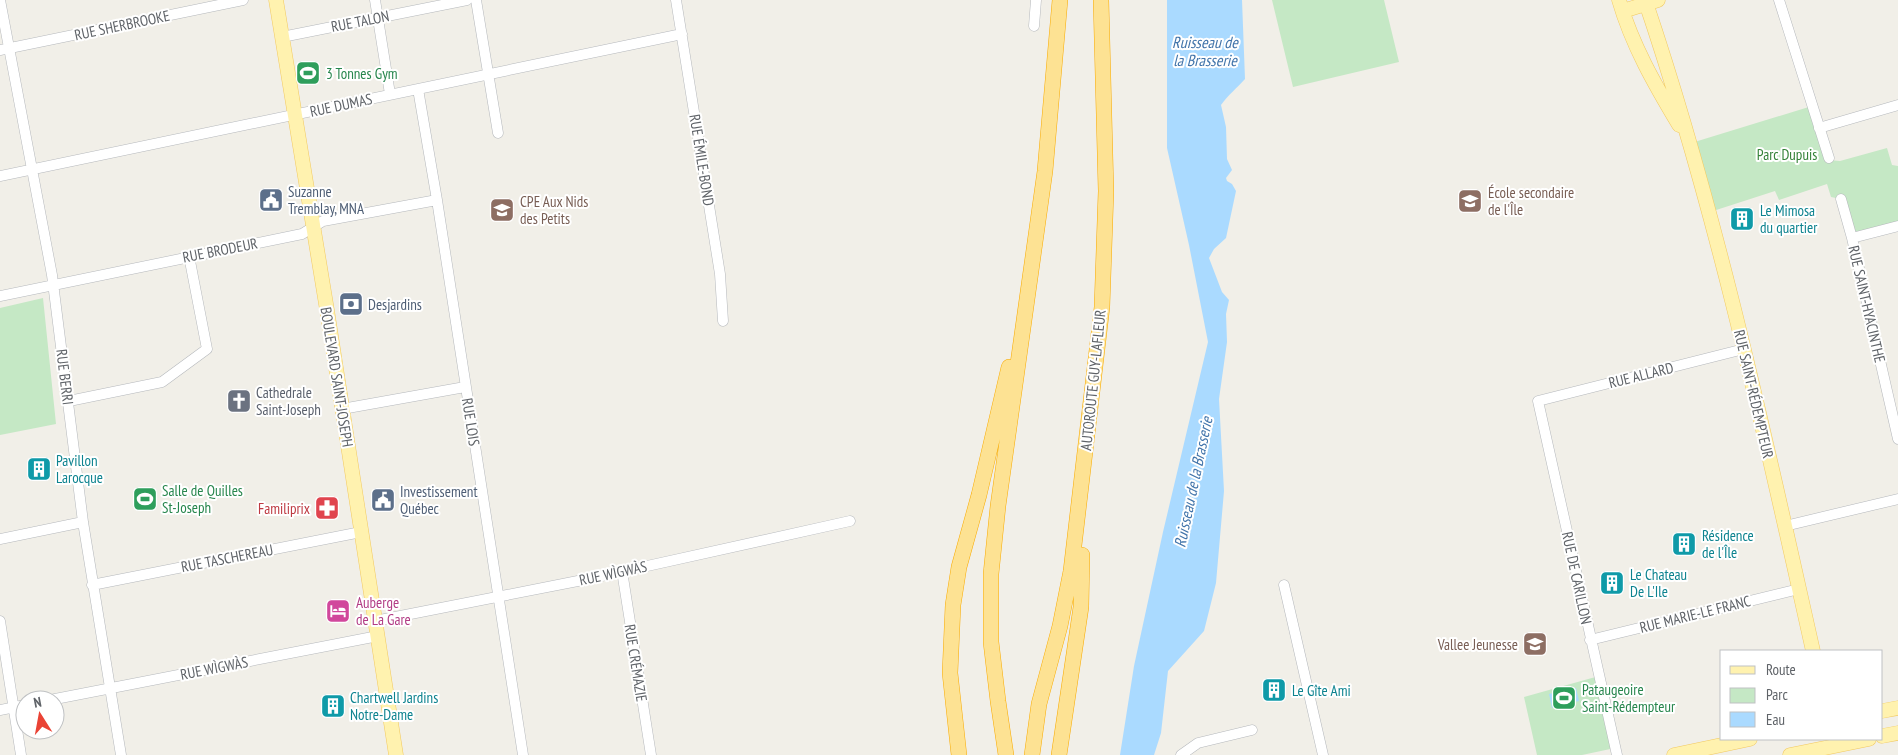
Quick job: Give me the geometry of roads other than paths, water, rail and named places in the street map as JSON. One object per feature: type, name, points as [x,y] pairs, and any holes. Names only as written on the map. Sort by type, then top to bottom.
[{"type":"highway","points":[[1006,755],[991,642],[991,574],[998,506],[1048,150],[1060,0]]},
{"type":"highway","name":"AUTOROUTE GUY-LAFLEUR","points":[[1032,755],[1039,704],[1068,593],[1098,341],[1105,255],[1106,170],[1101,0]]},
{"type":"highway","points":[[959,755],[950,673],[954,595],[962,554],[979,495],[1031,275]]},
{"type":"highway","points":[[1059,755],[1081,607],[1084,471]]},
{"type":"main road","name":"BOULEVARD SAINT-JOSEPH","points":[[276,0],[396,755]]},
{"type":"main road","points":[[1621,6],[1650,1]]},
{"type":"main road","name":"RUE SAINT-RÉDEMPTEUR","points":[[1650,1],[1687,138],[1715,231],[1813,650]]},
{"type":"main road","name":"RUE SAINT-RÉDEMPTEUR","points":[[1621,6],[1643,62],[1687,138]]},
{"type":"main road","points":[[1883,711],[1898,708]]},
{"type":"main road","points":[[1883,736],[1898,733]]},
{"type":"main road","points":[[1674,755],[1745,740]]},
{"type":"main road","points":[[1790,755],[1864,740]]},
{"type":"street","name":"RUE BERRI","points":[[0,0],[4,48],[32,170],[53,285],[92,585],[121,755]]},
{"type":"street","name":"RUE SHERBROOKE","points":[[4,48],[244,0]]},
{"type":"street","points":[[375,0],[390,94]]},
{"type":"street","name":"RUE TALON","points":[[282,37],[467,0]]},
{"type":"street","points":[[476,0],[498,133]]},
{"type":"street","name":"RUE ÉMILE-BOND","points":[[676,0],[720,274],[723,321]]},
{"type":"street","points":[[1034,26],[1036,0]]},
{"type":"street","points":[[1779,0],[1828,158]]},
{"type":"street","name":"RUE DUMAS","points":[[0,176],[682,34]]},
{"type":"street","name":"RUE LOIS","points":[[418,88],[523,755]]},
{"type":"street","points":[[1819,128],[1898,104]]},
{"type":"street","name":"RUE SAINT-HYACINTHE","points":[[1841,199],[1852,238],[1898,439]]},
{"type":"street","name":"RUE BRODEUR","points":[[0,296],[302,234],[323,221],[437,200]]},
{"type":"street","points":[[1852,238],[1898,226]]},
{"type":"street","points":[[69,402],[162,382],[207,349],[189,256]]},
{"type":"street","name":"RUE ALLARD","points":[[1538,401],[1744,349]]},
{"type":"street","points":[[342,409],[465,388]]},
{"type":"street","name":"RUE DE CARILLON","points":[[1538,401],[1617,755]]},
{"type":"street","points":[[1785,526],[1898,498]]},
{"type":"street","name":"RUE WÌGWÀS","points":[[375,621],[499,597],[850,521]]},
{"type":"street","points":[[0,539],[83,522]]},
{"type":"street","name":"RUE TASCHEREAU","points":[[92,585],[361,532]]},
{"type":"street","name":"RUE CRÉMAZIE","points":[[622,571],[651,755]]},
{"type":"street","points":[[1284,585],[1323,755]]},
{"type":"street","name":"RUE MARIE-LE FRANC","points":[[1590,640],[1799,588]]},
{"type":"street","points":[[0,621],[21,755]]},
{"type":"street","name":"RUE WÌGWÀS","points":[[65,697],[378,636]]},
{"type":"street","points":[[0,710],[13,707]]},
{"type":"street","points":[[1181,755],[1198,744],[1252,730]]},
{"type":"water","name":"Ruisseau de la Brasserie","points":[[1167,0],[1242,0],[1245,79],[1221,105],[1226,127],[1227,159],[1232,170],[1226,178],[1236,191],[1226,238],[1214,249],[1209,258],[1222,292],[1229,300],[1226,314],[1227,342],[1219,399],[1224,491],[1216,583],[1204,631],[1168,671],[1161,733],[1154,755],[1120,755],[1134,666],[1163,532],[1208,342],[1167,148]]},
{"type":"water","name":"Pataugeoire Saint-Rédempteur","points":[[1576,688],[1579,701],[1552,708],[1549,694]]},
{"type":"place","name":"3 Tonnes Gym","points":[[308,73]]},
{"type":"place","name":"Suzanne Tremblay, MNA","points":[[271,200]]},
{"type":"place","name":"École secondaire de l'Île","points":[[1470,201]]},
{"type":"place","name":"CPE Aux Nids des Petits","points":[[502,210]]},
{"type":"place","name":"Le Mimosa du quartier","points":[[1742,219]]},
{"type":"place","name":"Desjardins","points":[[351,304]]},
{"type":"place","name":"Cathedrale Saint-Joseph","points":[[239,401]]},
{"type":"place","name":"Pavillon Larocque","points":[[39,469]]},
{"type":"place","name":"Salle de Quilles St-Joseph","points":[[145,499]]},
{"type":"place","name":"Investissement Québec","points":[[383,500]]},
{"type":"place","name":"Familiprix","points":[[327,508]]},
{"type":"place","name":"Résidence de l'Île","points":[[1684,544]]},
{"type":"place","name":"Le Chateau De L'Ile","points":[[1612,583]]},
{"type":"place","name":"Auberge de La Gare","points":[[338,611]]},
{"type":"place","name":"Vallee Jeunesse","points":[[1535,644]]},
{"type":"place","name":"Le Gîte Ami","points":[[1274,690]]},
{"type":"place","name":"Pataugeoire Saint-Rédempteur","points":[[1564,698]]},
{"type":"place","name":"Chartwell Jardins Notre-Dame","points":[[333,706]]},
{"type":"park label","name":"Parc Dupuis","points":[[1787,154]]}]
